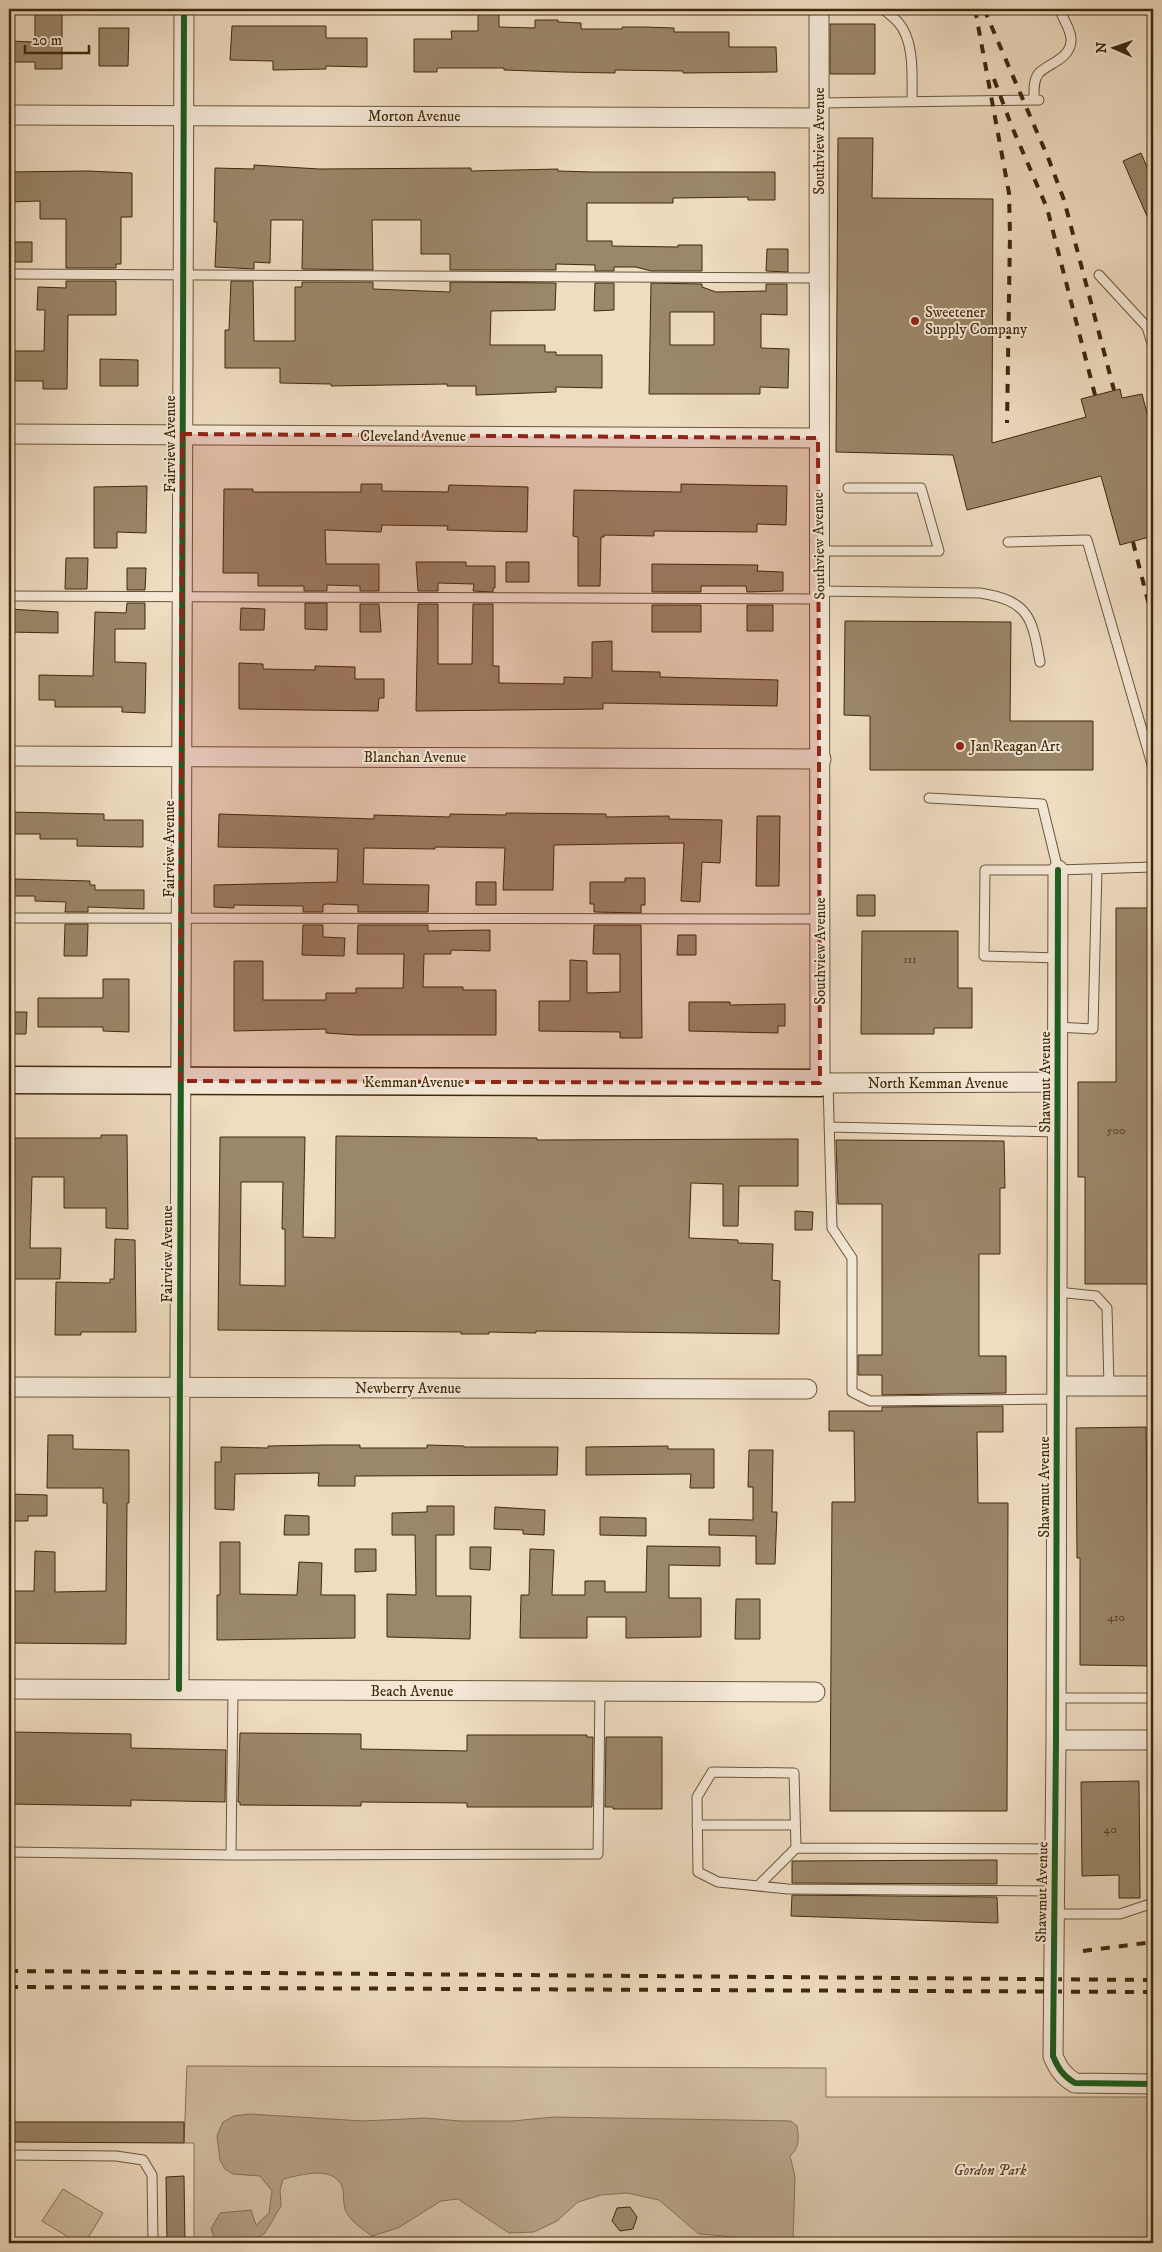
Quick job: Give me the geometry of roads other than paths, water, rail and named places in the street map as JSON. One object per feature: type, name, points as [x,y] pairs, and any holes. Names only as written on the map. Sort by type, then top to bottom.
[{"type":"street","name":"Fairview Avenue","points":[[179,1689],[184,9]]},
{"type":"street","name":"Southview Avenue","points":[[819,9],[820,919],[824,1083]]},
{"type":"street","name":"Morton Avenue","points":[[9,115],[819,110]]},
{"type":"street","name":"Cleveland Avenue","points":[[9,434],[818,438]]},
{"type":"street","name":"Blanchan Avenue","points":[[9,756],[821,759]]},
{"type":"street","name":"Shawmut Avenue","points":[[1058,870],[1056,1740],[1052,2056],[1057,2067],[1066,2078],[1074,2083],[1153,2084]]},
{"type":"street","name":"Kemman Avenue","points":[[9,1080],[824,1083]]},
{"type":"street","name":"North Kemman Avenue","points":[[824,1083],[1057,1082]]},
{"type":"street","points":[[1057,1392],[1109,1386],[1153,1386]]},
{"type":"street","name":"Newberry Avenue","points":[[9,1387],[808,1389]]},
{"type":"street","name":"Beach Avenue","points":[[9,1690],[814,1692]]},
{"type":"street","points":[[1056,1740],[1153,1740]]},
{"type":"lane","points":[[883,9],[899,23],[908,41],[912,74],[912,102]]},
{"type":"lane","points":[[819,110],[912,102],[1036,100],[1035,82],[1039,73],[1056,63],[1069,50],[1072,40],[1059,9]]},
{"type":"lane","points":[[9,274],[818,278]]},
{"type":"lane","points":[[1099,275],[1147,327],[1153,347]]},
{"type":"lane","points":[[819,551],[939,551],[921,488],[848,488]]},
{"type":"lane","points":[[1008,542],[1087,540],[1153,768]]},
{"type":"lane","points":[[9,596],[819,595],[980,592],[995,595],[1012,602],[1025,613],[1034,626],[1040,662]]},
{"type":"lane","points":[[929,798],[1042,804],[1058,870]]},
{"type":"lane","points":[[1058,958],[984,956],[985,870],[1153,867]]},
{"type":"lane","points":[[1057,1026],[1093,1029],[1097,869]]},
{"type":"lane","points":[[9,918],[820,919]]},
{"type":"lane","points":[[824,1083],[829,1127],[832,1228],[852,1258],[852,1392],[870,1401],[1057,1392]]},
{"type":"lane","points":[[829,1127],[1057,1132]]},
{"type":"lane","points":[[1057,1292],[1096,1296],[1107,1308],[1109,1386]]},
{"type":"lane","points":[[231,1855],[233,1690]]},
{"type":"lane","points":[[9,1852],[231,1855],[598,1854],[600,1692]]},
{"type":"lane","points":[[1056,1698],[1153,1698]]},
{"type":"lane","points":[[796,1848],[794,1773],[712,1772],[697,1796],[698,1872],[718,1882],[788,1889],[1054,1890]]},
{"type":"lane","points":[[697,1825],[795,1824]]},
{"type":"lane","points":[[758,1886],[796,1848],[1055,1849]]},
{"type":"lane","points":[[1054,1914],[1120,1914],[1153,1902]]},
{"type":"lane","points":[[9,2155],[116,2156],[143,2160],[152,2175],[153,2243]]},
{"type":"railway","points":[[975,9],[1009,193],[1007,423]]},
{"type":"railway","points":[[984,9],[1049,160],[1064,200],[1114,390]]},
{"type":"railway","points":[[994,79],[1012,127],[1047,208],[1095,395]]},
{"type":"railway","points":[[1152,537],[1153,542]]},
{"type":"railway","points":[[1133,542],[1153,621]]},
{"type":"railway","points":[[1083,1951],[1153,1942]]},
{"type":"railway","points":[[9,1971],[1153,1980]]},
{"type":"railway","points":[[9,1987],[1153,1992]]},
{"type":"place","name":"Sweetener Supply Company","points":[[915,321]]},
{"type":"place","name":"Jan Reagan Art","points":[[960,746]]},
{"type":"park label","name":"Gordon Park","points":[[990,2170]]}]
